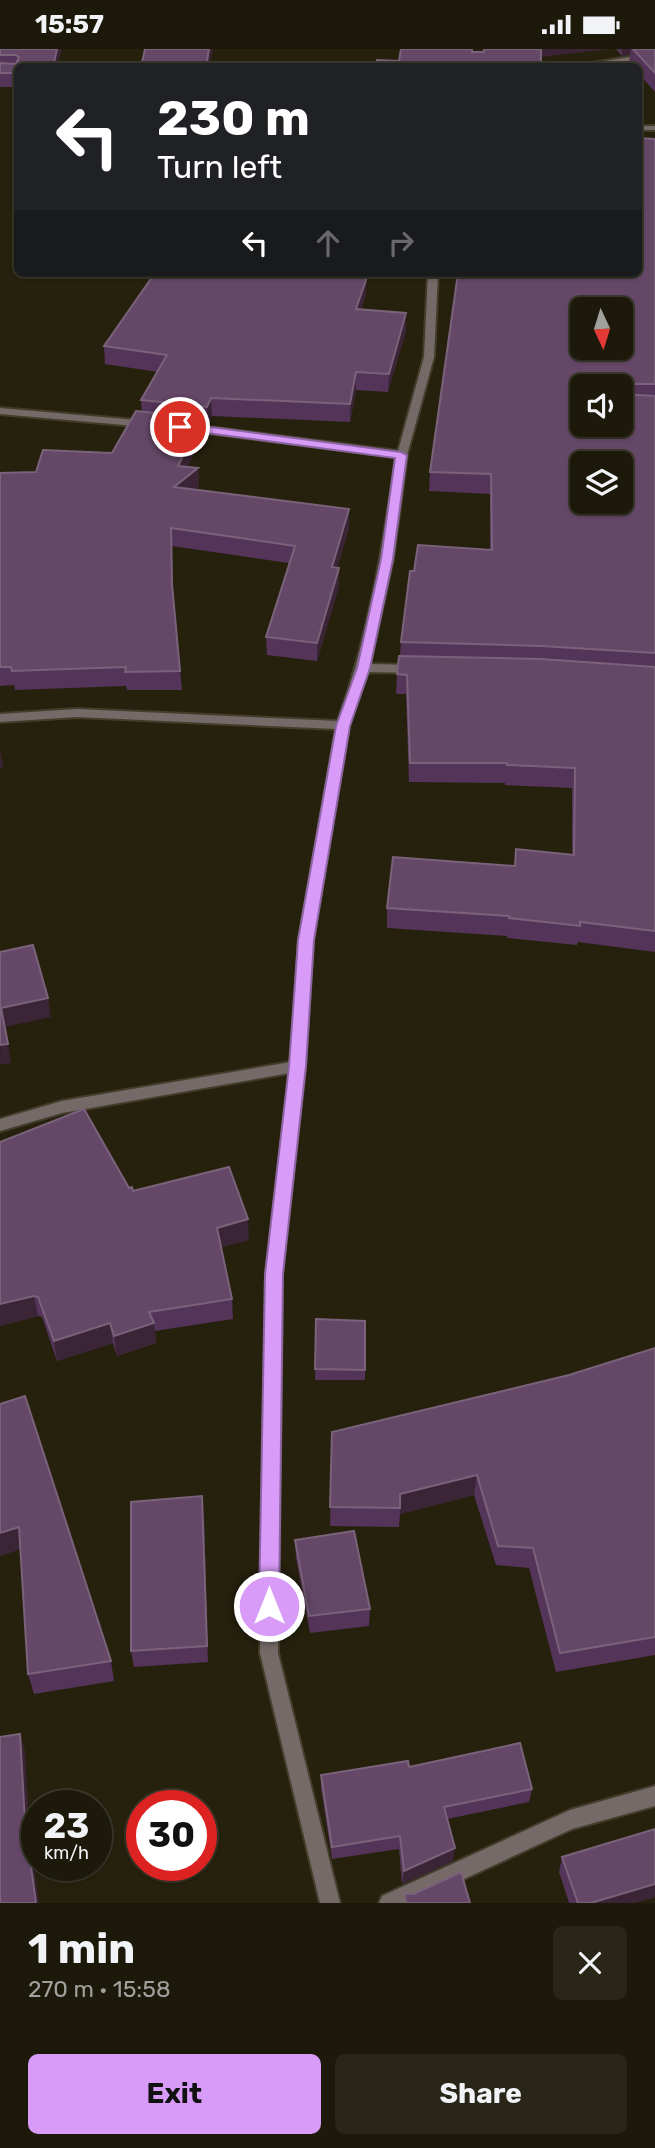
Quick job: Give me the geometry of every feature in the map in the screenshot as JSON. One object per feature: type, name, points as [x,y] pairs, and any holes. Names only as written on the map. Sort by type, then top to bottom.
[{"type":"street","points":[[626,58],[629,49]]},
{"type":"street","points":[[595,63],[655,55]]},
{"type":"street","points":[[330,1903],[269,1653],[274,1274],[298,1066],[306,940],[343,726],[363,668],[387,559],[401,455],[429,357],[433,277]]},
{"type":"street","points":[[0,411],[153,424]]},
{"type":"street","points":[[167,426],[401,455]]},
{"type":"street","points":[[363,668],[431,670]]},
{"type":"street","points":[[0,718],[77,713],[343,726]]},
{"type":"street","points":[[0,1125],[62,1107],[298,1066]]},
{"type":"street","points":[[389,1903],[570,1820],[655,1796]]},
{"type":"building","points":[[0,49],[57,49],[54,63],[16,63],[19,57],[16,55],[0,55]]},
{"type":"building","points":[[145,49],[209,49],[207,63],[142,63]]},
{"type":"building","points":[[401,49],[472,49],[472,52],[484,52],[484,49],[541,49],[541,63],[377,63],[377,60],[399,61]]},
{"type":"building","points":[[633,49],[655,49],[655,73]]},
{"type":"building","points":[[0,63],[14,64],[14,73],[0,73]]},
{"type":"building","points":[[642,138],[655,139],[655,384],[633,384],[633,374],[570,374],[570,437],[633,437],[633,395],[655,396],[655,653],[401,642],[410,571],[414,571],[418,545],[492,550],[491,474],[430,472],[457,277],[642,277]]},
{"type":"building","points":[[152,277],[367,277],[356,309],[406,313],[389,374],[356,372],[350,404],[211,398],[207,407],[141,400],[167,355],[104,346]]},
{"type":"building","points":[[136,411],[202,418],[178,466],[198,468],[174,487],[349,509],[332,567],[339,568],[317,643],[266,637],[295,546],[171,528],[172,584],[180,671],[125,672],[126,667],[12,671],[11,667],[0,667],[0,473],[36,472],[43,450],[112,453]]},
{"type":"building","points":[[399,656],[541,659],[655,667],[655,931],[580,922],[580,926],[509,916],[387,908],[393,857],[515,866],[516,849],[574,855],[575,768],[507,763],[410,763],[407,675],[397,674]]},
{"type":"building","points":[[33,945],[48,998],[1,1008],[8,1044],[0,1045],[0,952]]},
{"type":"building","points":[[84,1109],[133,1191],[229,1167],[248,1219],[217,1228],[232,1299],[149,1312],[154,1323],[114,1336],[110,1323],[54,1341],[38,1297],[0,1304],[0,1142]]},
{"type":"building","points":[[316,1319],[365,1321],[365,1370],[315,1369]]},
{"type":"building","points":[[655,1348],[655,1637],[560,1653],[533,1548],[498,1546],[477,1475],[400,1494],[400,1508],[330,1507],[332,1432],[569,1375]]},
{"type":"building","points":[[25,1396],[111,1661],[28,1674],[19,1527],[0,1533],[0,1404]]},
{"type":"building","points":[[202,1496],[207,1646],[131,1651],[131,1502]]},
{"type":"building","points":[[354,1531],[370,1609],[309,1616],[295,1540]]},
{"type":"building","points":[[20,1734],[23,1790],[21,1790],[21,1881],[33,1881],[36,1903],[0,1903],[0,1737]]},
{"type":"building","points":[[520,1743],[532,1789],[444,1807],[455,1848],[404,1871],[400,1836],[332,1847],[321,1775],[408,1761],[409,1767]]},
{"type":"building","points":[[655,1829],[655,1884],[591,1903],[578,1903],[562,1857]]},
{"type":"building","points":[[461,1872],[470,1903],[406,1903],[405,1894],[414,1894]]},
{"type":"route","points":[[180,427],[401,455],[387,559],[363,668],[343,726],[306,940],[298,1066],[274,1274],[269,1606]]}]
